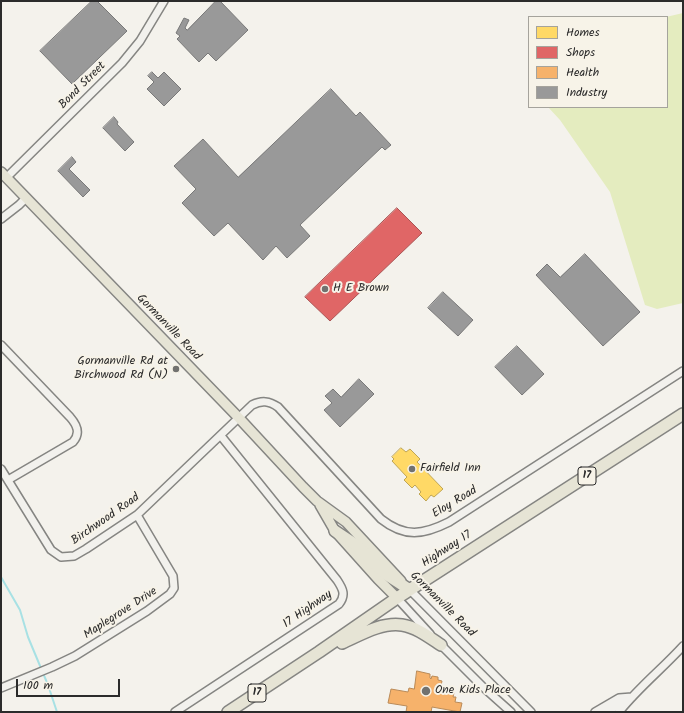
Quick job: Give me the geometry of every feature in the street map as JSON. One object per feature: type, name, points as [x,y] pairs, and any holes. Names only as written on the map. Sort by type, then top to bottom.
[{"type":"highway","name":"Highway 17","points":[[228,712],[397,598],[683,414]]},
{"type":"highway","points":[[335,531],[359,547],[384,573],[410,590]]},
{"type":"highway","points":[[319,652],[383,626],[395,625],[403,625],[419,631],[441,645]]},
{"type":"main road","name":"Gormanville Road","points":[[4,175],[239,418],[317,501],[346,522],[410,590]]},
{"type":"main road","name":"Gormanville Road","points":[[317,501],[335,531],[373,574],[397,598]]},
{"type":"street","name":"Bond Street","points":[[4,175],[122,63],[140,41],[164,1]]},
{"type":"street","points":[[1,219],[26,198]]},
{"type":"street","points":[[1,345],[70,417],[77,427],[78,433],[73,442],[8,480]]},
{"type":"street","name":"Eloy Road","points":[[239,418],[252,405],[264,401],[271,402],[278,407],[382,519],[397,529],[405,532],[422,532],[431,530],[449,522],[683,371]]},
{"type":"street","name":"Birchwood Road","points":[[1,469],[46,545],[55,554],[61,557],[67,557],[80,553],[137,515],[239,418]]},
{"type":"street","name":"17 Highway","points":[[174,712],[339,604],[344,596],[344,592],[337,580],[221,436]]},
{"type":"street","name":"Maplegrove Drive","points":[[1,688],[75,656],[147,611],[170,594],[174,588],[173,576],[137,515]]},
{"type":"street","name":"Gormanville Road","points":[[410,590],[531,712]]},
{"type":"street","name":"Gormanville Road","points":[[397,598],[441,645],[511,712]]},
{"type":"street","points":[[606,712],[632,696],[647,683],[683,646]]},
{"type":"street","points":[[595,712],[619,698],[632,696]]},
{"type":"street","points":[[619,712],[632,696]]},
{"type":"green space","points":[[683,13],[683,303],[657,309],[645,305],[610,192],[560,120],[549,108],[668,108],[668,17]]},
{"type":"building: Homes","name":"Fairfield Inn","points":[[401,448],[406,452],[410,449],[420,459],[417,462],[443,489],[434,497],[431,495],[426,501],[419,494],[421,492],[415,485],[412,488],[404,480],[407,477],[392,461],[394,459],[392,457]]},
{"type":"building: Shops","points":[[397,208],[422,233],[330,321],[305,297]]},
{"type":"building: Health","name":"One Kids Place","points":[[417,671],[430,674],[431,679],[432,676],[438,677],[438,680],[442,681],[440,690],[454,693],[453,697],[456,697],[455,702],[462,703],[460,712],[432,707],[431,712],[406,712],[407,706],[388,703],[391,689],[408,692],[409,688],[414,689]]},
{"type":"building: Industry","points":[[92,1],[97,1],[127,31],[72,84],[40,51]]},
{"type":"building: Industry","points":[[216,1],[220,1],[248,30],[216,61],[208,53],[199,62],[177,39],[180,36],[176,33],[184,18],[189,20],[185,28],[187,30]]},
{"type":"building: Industry","points":[[152,72],[158,78],[164,72],[181,89],[164,106],[147,89],[154,82],[148,76]]},
{"type":"building: Industry","points":[[331,89],[356,116],[360,112],[391,145],[385,150],[382,147],[300,225],[310,236],[287,258],[276,246],[263,260],[228,223],[214,236],[182,203],[196,189],[174,166],[203,139],[238,177]]},
{"type":"building: Industry","points":[[114,117],[118,122],[117,124],[134,142],[125,151],[103,128]]},
{"type":"building: Industry","points":[[72,157],[76,162],[69,169],[90,190],[83,197],[58,171]]},
{"type":"building: Industry","points":[[585,254],[640,312],[603,346],[536,275],[547,264],[560,277]]},
{"type":"building: Industry","points":[[443,292],[473,320],[458,336],[428,308]]},
{"type":"building: Industry","points":[[517,346],[544,374],[522,395],[495,367]]},
{"type":"building: Industry","points":[[359,379],[374,394],[340,427],[324,410],[332,403],[325,396],[333,389],[341,397]]},
{"type":"waterway","points":[[1,577],[20,610],[28,637],[48,685],[57,712]]},
{"type":"place","name":"H E Brown","points":[[325,289]]},
{"type":"place","name":"Gormanville Rd at Birchwood Rd (N)","points":[[176,369]]},
{"type":"place","name":"Fairfield Inn","points":[[412,469]]},
{"type":"place","name":"One Kids Place","points":[[426,691]]}]
